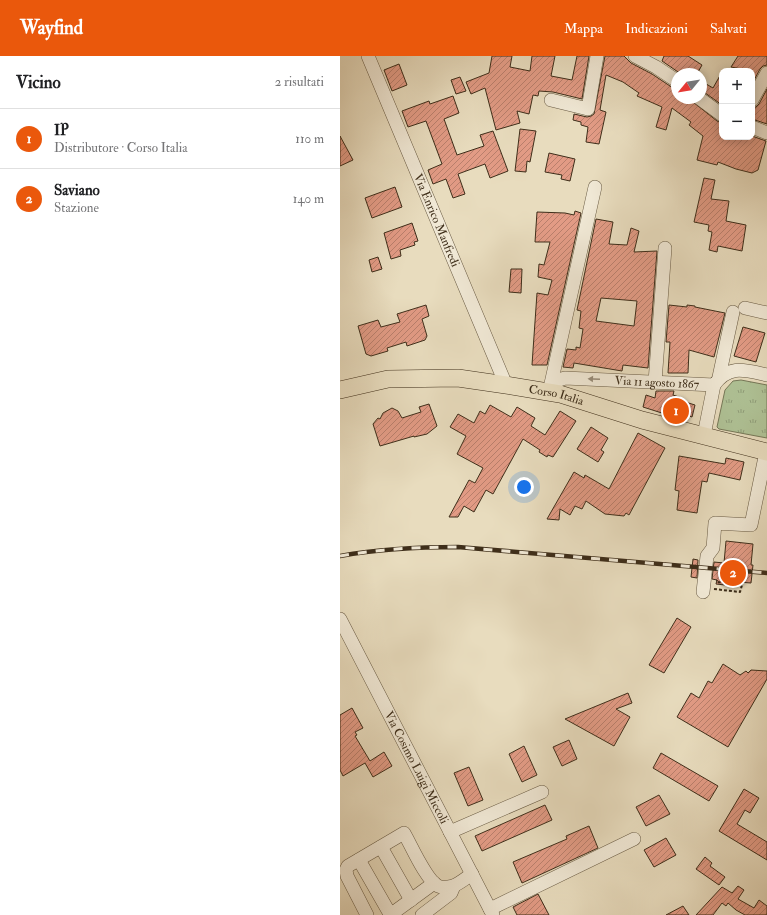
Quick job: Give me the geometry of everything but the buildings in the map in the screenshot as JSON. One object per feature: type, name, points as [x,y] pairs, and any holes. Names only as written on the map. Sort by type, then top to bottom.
[{"type":"main road","name":"Corso Italia","points":[[340,390],[388,379],[458,378],[554,393],[642,420],[766,452]]},
{"type":"street","name":"Via Enrico Manfredi","points":[[368,56],[506,385]]},
{"type":"street","points":[[551,100],[588,109],[596,56]]},
{"type":"street","points":[[635,56],[658,62],[671,76]]},
{"type":"street","points":[[755,95],[767,73]]},
{"type":"street","points":[[707,104],[719,114]]},
{"type":"street","points":[[755,128],[767,134]]},
{"type":"street","points":[[554,393],[595,187]]},
{"type":"street","points":[[655,382],[665,248]]},
{"type":"street","points":[[704,435],[717,381],[739,310],[767,313]]},
{"type":"street","name":"Via 11 agosto 1867","points":[[554,393],[556,381],[565,378],[655,382],[717,381],[724,374],[734,370],[767,375]]},
{"type":"street","points":[[703,590],[706,556],[713,548],[715,523],[751,525],[766,452]]},
{"type":"street","name":"Via Cosimo Luigi Miccoli","points":[[340,619],[491,912]]},
{"type":"street","points":[[450,832],[542,792]]},
{"type":"street","points":[[367,915],[347,876],[346,870],[348,866],[404,833],[426,873],[437,886],[442,888],[454,886],[472,874]]},
{"type":"street","points":[[491,912],[634,839]]},
{"type":"street","points":[[381,847],[411,900]]},
{"type":"street","points":[[359,860],[390,914],[434,883]]},
{"type":"street","points":[[422,915],[451,893],[454,886]]},
{"type":"path","points":[[703,590],[740,592],[742,585],[717,582],[717,580]]},
{"type":"green space","points":[[741,380],[767,385],[767,438],[719,429],[717,427],[725,390],[733,381]]},
{"type":"railway","points":[[340,556],[399,549],[458,547],[767,573]]},
{"type":"place","name":"IP","points":[[676,411]]},
{"type":"place","name":"Saviano","points":[[733,573]]}]
